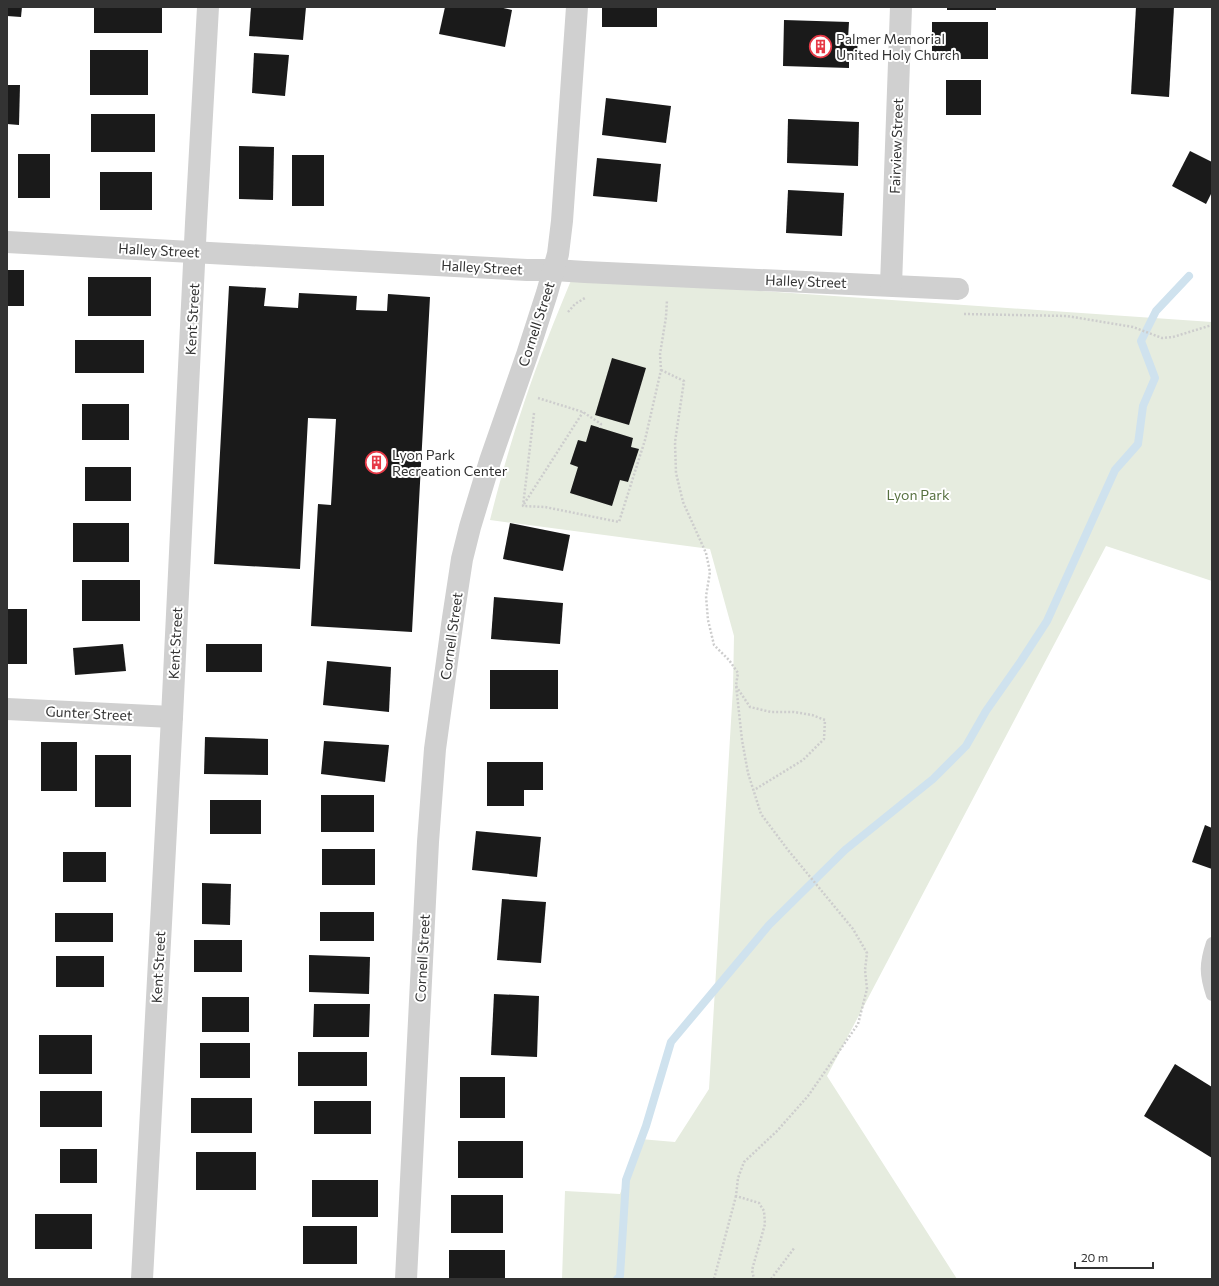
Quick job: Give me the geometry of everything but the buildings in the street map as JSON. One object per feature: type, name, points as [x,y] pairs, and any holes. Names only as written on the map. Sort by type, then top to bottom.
[{"type":"street","name":"Kent Street","points":[[142,1279],[208,7]]},
{"type":"street","name":"Cornell Street","points":[[406,1279],[428,842],[435,749],[462,559],[490,461],[527,355],[558,254],[562,221],[577,7]]},
{"type":"street","name":"Fairview Street","points":[[891,285],[901,7]]},
{"type":"street","name":"Halley Street","points":[[7,242],[527,270],[958,289]]},
{"type":"street","name":"Gunter Street","points":[[7,709],[172,717]]},
{"type":"lane","points":[[1212,943],[1206,963],[1207,980],[1212,995]]},
{"type":"path","points":[[958,289],[958,313],[1067,316],[1133,327],[1162,338],[1173,337],[1212,324]]},
{"type":"path","points":[[566,316],[575,304],[585,298]]},
{"type":"path","points":[[523,506],[545,508],[619,522],[645,440],[661,370],[660,354],[667,300]]},
{"type":"path","points":[[661,370],[684,381],[675,442],[676,473],[683,502],[706,553],[710,572],[706,596],[708,620],[714,645],[738,673],[736,685],[742,740],[748,773],[761,814],[788,850],[835,905],[853,929],[867,953],[865,970],[867,989],[858,1024],[808,1096],[777,1131],[744,1162],[738,1178],[736,1196],[714,1279]]},
{"type":"path","points":[[536,397],[583,412],[600,424],[600,428]]},
{"type":"path","points":[[523,506],[583,412]]},
{"type":"path","points":[[523,506],[532,413],[529,420]]},
{"type":"path","points":[[736,685],[750,707],[771,712],[794,712],[812,715],[825,720],[824,739],[803,760],[754,790]]},
{"type":"path","points":[[736,1196],[759,1203],[764,1211],[764,1224],[752,1270],[754,1279]]},
{"type":"path","points":[[771,1279],[795,1247]]},
{"type":"green space","name":"Lyon Park","points":[[572,278],[1212,322],[1212,581],[1106,546],[827,1076],[957,1279],[562,1279],[565,1191],[620,1194],[640,1139],[675,1142],[709,1089],[733,688],[734,636],[710,549],[490,520],[524,403]]},
{"type":"waterway","points":[[617,1279],[620,1276],[626,1180],[646,1126],[671,1042],[769,925],[845,850],[933,779],[966,746],[986,711],[1047,621],[1115,470],[1138,444],[1143,406],[1155,378],[1141,341],[1156,311],[1189,276]]},
{"type":"place","name":"Palmer Memorial United Holy Church","points":[[820,46]]},
{"type":"place","name":"Lyon Park Recreation Center","points":[[377,462]]}]
